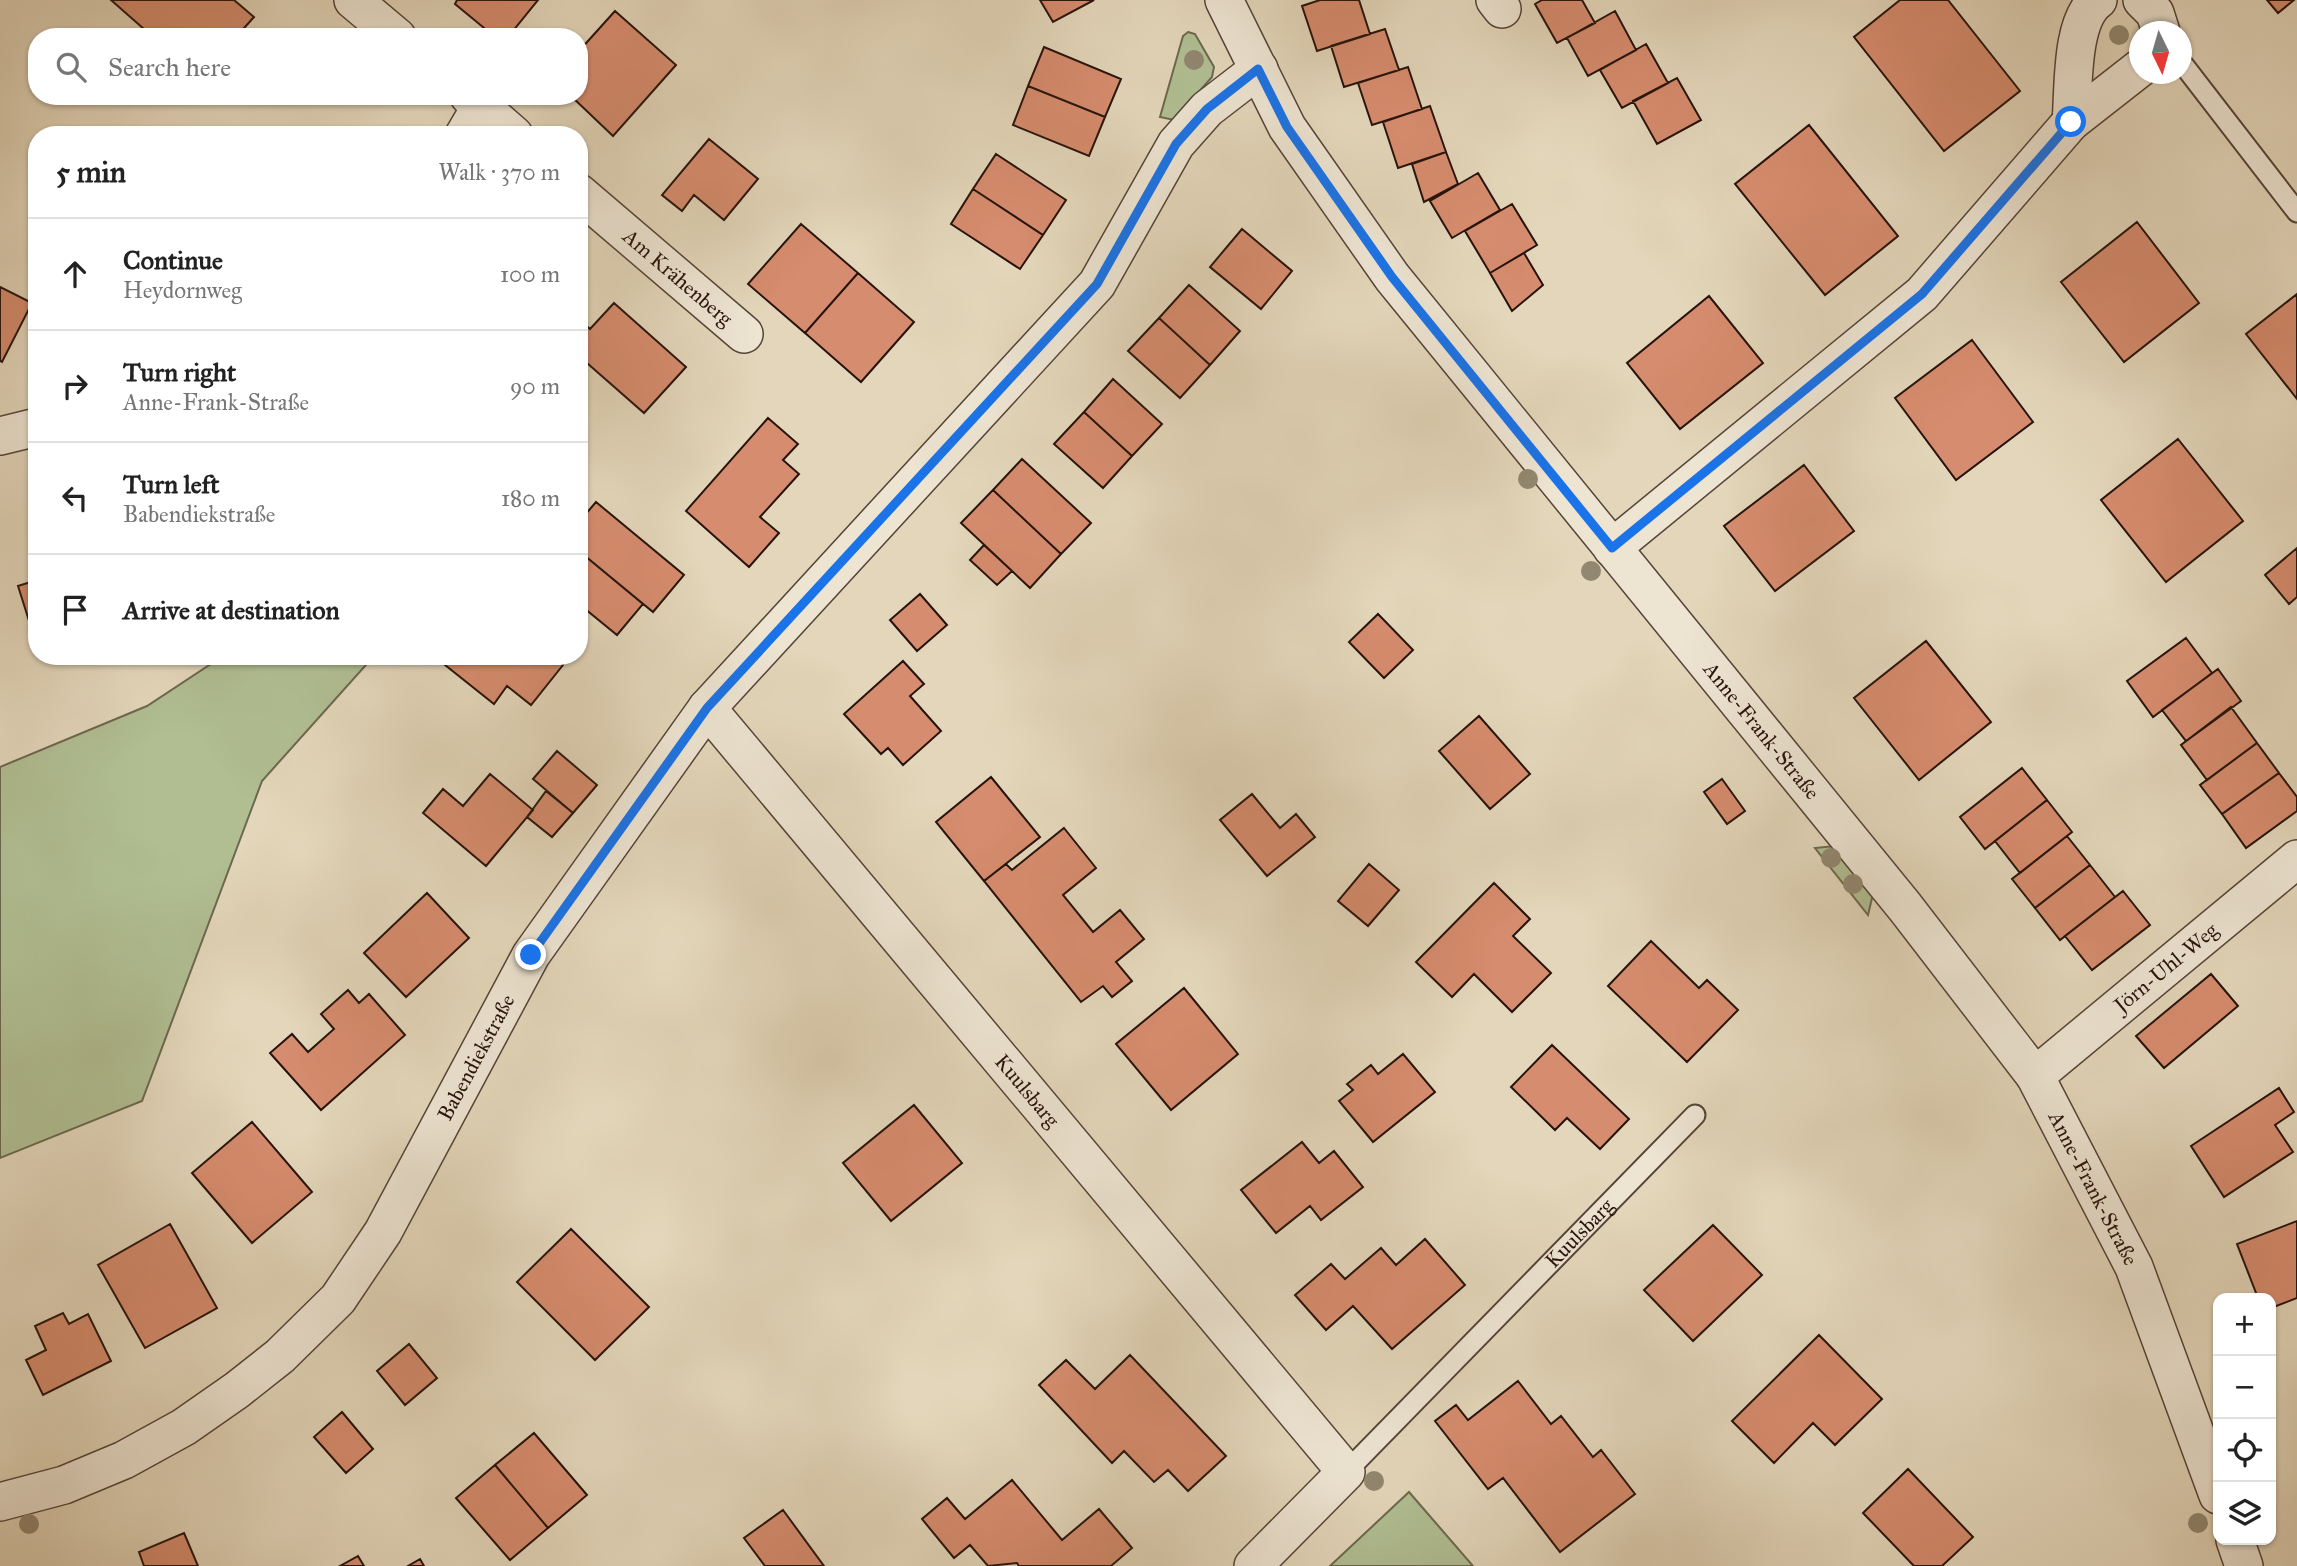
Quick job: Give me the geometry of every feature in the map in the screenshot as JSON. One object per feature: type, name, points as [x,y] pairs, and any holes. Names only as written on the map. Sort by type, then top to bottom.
[{"type":"street","points":[[353,0],[386,28]]},
{"type":"street","points":[[2071,122],[2079,30],[2086,12],[2098,0]]},
{"type":"street","points":[[2142,0],[2155,13],[2158,21]]},
{"type":"street","name":"Anne-Frank-Straße","points":[[1234,3],[1258,69],[1287,127],[1392,277],[1905,907],[2035,1076],[2134,1267],[2213,1482]]},
{"type":"street","name":"Babendiekstraße","points":[[0,1502],[64,1485],[124,1460],[184,1427],[237,1391],[280,1356],[338,1298],[383,1232],[531,955],[707,708],[1097,284],[1176,144],[1207,109],[1258,69]]},
{"type":"street","points":[[1612,548],[1922,294],[2071,122],[2129,77]]},
{"type":"street","points":[[471,112],[497,126]]},
{"type":"street","name":"Am Krähenberg","points":[[588,201],[744,334]]},
{"type":"street","points":[[0,436],[28,429]]},
{"type":"street","name":"Kuulsbarg","points":[[707,708],[1346,1472],[1252,1566]]},
{"type":"street","name":"Jörn-Uhl-Weg","points":[[2035,1076],[2297,859]]},
{"type":"street","points":[[2237,1545],[2244,1566]]},
{"type":"lane","points":[[2192,77],[2297,212]]},
{"type":"lane","name":"Kuulsbarg","points":[[1346,1472],[1695,1115]]},
{"type":"green space","points":[[1188,32],[1195,34],[1214,67],[1212,77],[1174,120],[1160,117],[1183,36]]},
{"type":"green space","points":[[209,665],[366,665],[262,781],[142,1101],[0,1158],[0,767],[147,706]]},
{"type":"green space","points":[[1835,846],[1873,894],[1868,915],[1815,848]]},
{"type":"green space","points":[[1409,1492],[1473,1566],[1330,1566]]},
{"type":"building","points":[[111,0],[234,0],[254,17],[244,28],[143,28]]},
{"type":"building","points":[[457,0],[538,0],[515,28],[484,28],[455,4]]},
{"type":"building","points":[[1040,0],[1094,0],[1053,22]]},
{"type":"building","points":[[1320,0],[1359,0],[1370,34],[1317,51],[1302,6]]},
{"type":"building","points":[[1542,0],[1582,0],[1595,23],[1557,43],[1535,4]]},
{"type":"building","points":[[1900,0],[1948,0],[2020,91],[1944,151],[1854,37]]},
{"type":"building","points":[[2267,0],[2294,0],[2278,13]]},
{"type":"building","points":[[615,11],[676,65],[613,136],[580,105],[588,105],[588,41]]},
{"type":"building","points":[[1615,11],[1636,50],[1588,76],[1567,38]]},
{"type":"building","points":[[1385,29],[1399,70],[1344,87],[1331,46]]},
{"type":"building","points":[[1646,44],[1668,83],[1622,108],[1600,70]]},
{"type":"building","points":[[1044,47],[1121,79],[1105,117],[1028,86]]},
{"type":"building","points":[[1408,67],[1422,109],[1372,125],[1358,83]]},
{"type":"building","points":[[1677,78],[1701,120],[1657,144],[1633,101]]},
{"type":"building","points":[[1028,86],[1105,117],[1089,156],[1013,125]]},
{"type":"building","points":[[1430,106],[1446,152],[1398,168],[1383,122]]},
{"type":"building","points":[[1809,125],[1898,236],[1825,295],[1735,184]]},
{"type":"building","points":[[709,139],[758,179],[724,220],[694,195],[682,211],[662,195]]},
{"type":"building","points":[[1446,152],[1458,184],[1424,202],[1412,164]]},
{"type":"building","points":[[996,154],[1066,200],[1043,235],[973,189]]},
{"type":"building","points":[[1478,173],[1500,210],[1452,238],[1430,201]]},
{"type":"building","points":[[973,189],[1043,235],[1020,269],[951,224]]},
{"type":"building","points":[[1512,204],[1537,245],[1490,273],[1465,231]]},
{"type":"building","points":[[2137,222],[2199,303],[2124,362],[2061,282]]},
{"type":"building","points":[[801,224],[858,273],[805,333],[748,284]]},
{"type":"building","points":[[1242,229],[1292,271],[1261,309],[1210,267]]},
{"type":"building","points":[[1524,253],[1543,285],[1512,311],[1490,273]]},
{"type":"building","points":[[858,273],[914,322],[861,382],[805,333]]},
{"type":"building","points":[[1189,285],[1240,331],[1210,365],[1159,318]]},
{"type":"building","points":[[0,287],[28,301],[28,311],[2,362]]},
{"type":"building","points":[[2297,294],[2297,399],[2246,334]]},
{"type":"building","points":[[1709,296],[1763,363],[1680,429],[1627,363]]},
{"type":"building","points":[[614,303],[686,367],[644,413],[588,364],[588,327],[590,329]]},
{"type":"building","points":[[1159,318],[1210,365],[1180,398],[1128,351]]},
{"type":"building","points":[[1972,340],[2033,422],[1956,480],[1895,398]]},
{"type":"building","points":[[1113,379],[1162,424],[1132,456],[1084,412]]},
{"type":"building","points":[[1084,412],[1132,456],[1103,488],[1054,444]]},
{"type":"building","points":[[768,418],[798,444],[783,460],[799,474],[760,517],[779,533],[749,567],[686,511]]},
{"type":"building","points":[[2178,439],[2243,521],[2166,582],[2101,500]]},
{"type":"building","points":[[1022,459],[1091,523],[1061,554],[993,490]]},
{"type":"building","points":[[1804,465],[1854,531],[1775,591],[1724,526]]},
{"type":"building","points":[[993,490],[1061,554],[1030,588],[961,523]]},
{"type":"building","points":[[596,502],[684,575],[653,612],[588,558],[588,511]]},
{"type":"building","points":[[984,545],[1012,571],[997,585],[970,560]]},
{"type":"building","points":[[2297,548],[2297,597],[2289,604],[2265,575]]},
{"type":"building","points":[[588,558],[643,604],[617,635],[588,611]]},
{"type":"building","points":[[28,583],[28,618],[18,586]]},
{"type":"building","points":[[920,594],[947,625],[917,651],[890,620]]},
{"type":"building","points":[[1378,614],[1413,650],[1384,678],[1349,642]]},
{"type":"building","points":[[2186,638],[2212,673],[2153,717],[2127,681]]},
{"type":"building","points":[[1926,641],[1991,722],[1919,780],[1854,698]]},
{"type":"building","points":[[903,661],[924,684],[910,696],[941,731],[903,765],[888,748],[881,754],[844,714]]},
{"type":"building","points":[[445,665],[563,665],[531,705],[507,686],[494,704]]},
{"type":"building","points":[[2218,669],[2241,701],[2186,741],[2162,710]]},
{"type":"building","points":[[2231,707],[2257,743],[2207,780],[2181,745]]},
{"type":"building","points":[[1479,716],[1530,774],[1490,809],[1439,751]]},
{"type":"building","points":[[2257,743],[2279,773],[2222,814],[2200,785]]},
{"type":"building","points":[[557,751],[597,785],[573,813],[533,779]]},
{"type":"building","points":[[2022,768],[2047,800],[1985,849],[1960,817]]},
{"type":"building","points":[[2279,773],[2297,797],[2297,811],[2246,848],[2222,814]]},
{"type":"building","points":[[490,774],[533,810],[486,866],[423,813],[443,789],[463,806]]},
{"type":"building","points":[[991,777],[1040,837],[984,881],[936,822]]},
{"type":"building","points":[[1722,779],[1745,811],[1727,824],[1704,792]]},
{"type":"building","points":[[546,791],[573,813],[552,837],[527,817]]},
{"type":"building","points":[[1252,794],[1280,828],[1296,814],[1315,837],[1267,876],[1220,820]]},
{"type":"building","points":[[2047,800],[2072,832],[2020,873],[1995,841]]},
{"type":"building","points":[[1064,828],[1096,868],[1063,895],[1093,932],[1120,910],[1144,939],[1116,962],[1132,981],[1112,997],[1103,986],[1081,1002],[984,881],[1006,864],[1012,870]]},
{"type":"building","points":[[2067,836],[2090,865],[2035,908],[2012,879]]},
{"type":"building","points":[[1369,864],[1399,890],[1368,926],[1338,901]]},
{"type":"building","points":[[2090,865],[2115,897],[2060,940],[2035,908]]},
{"type":"building","points":[[1494,883],[1530,919],[1513,936],[1551,973],[1512,1012],[1474,974],[1452,997],[1416,962]]},
{"type":"building","points":[[2123,891],[2150,925],[2092,970],[2065,936]]},
{"type":"building","points":[[427,893],[469,938],[406,997],[364,953]]},
{"type":"building","points":[[1651,941],[1699,988],[1707,980],[1738,1010],[1687,1062],[1608,986]]},
{"type":"building","points":[[2211,974],[2238,1006],[2164,1068],[2136,1036]]},
{"type":"building","points":[[1184,988],[1238,1054],[1171,1110],[1116,1044]]},
{"type":"building","points":[[348,990],[359,1003],[369,994],[405,1035],[321,1110],[270,1053],[292,1034],[308,1052],[334,1029],[321,1014]]},
{"type":"building","points":[[1552,1045],[1629,1119],[1600,1149],[1567,1118],[1555,1130],[1511,1087]]},
{"type":"building","points":[[1403,1054],[1435,1092],[1373,1142],[1339,1101],[1353,1090],[1347,1084],[1371,1065],[1378,1074]]},
{"type":"building","points":[[2279,1088],[2294,1112],[2275,1125],[2293,1152],[2224,1197],[2191,1146]]},
{"type":"building","points":[[914,1105],[962,1163],[891,1221],[843,1163]]},
{"type":"building","points":[[252,1122],[312,1192],[252,1243],[192,1173]]},
{"type":"building","points":[[1302,1142],[1319,1163],[1334,1151],[1363,1187],[1321,1220],[1310,1206],[1276,1233],[1241,1190]]},
{"type":"building","points":[[2297,1221],[2297,1298],[2276,1306],[2276,1293],[2256,1293],[2237,1244]]},
{"type":"building","points":[[170,1224],[217,1308],[145,1348],[98,1265]]},
{"type":"building","points":[[1713,1225],[1762,1275],[1693,1341],[1644,1290]]},
{"type":"building","points":[[571,1229],[649,1307],[595,1360],[517,1282]]},
{"type":"building","points":[[1425,1239],[1465,1285],[1392,1349],[1353,1306],[1326,1330],[1295,1295],[1331,1264],[1345,1279],[1381,1248],[1396,1265]]},
{"type":"building","points":[[63,1313],[69,1324],[88,1314],[111,1361],[43,1395],[26,1360],[46,1350],[35,1326]]},
{"type":"building","points":[[1819,1335],[1882,1399],[1835,1445],[1813,1423],[1774,1463],[1732,1421]]},
{"type":"building","points":[[409,1344],[437,1378],[405,1405],[377,1371]]},
{"type":"building","points":[[1130,1355],[1226,1456],[1188,1491],[1168,1470],[1154,1482],[1124,1451],[1112,1463],[1039,1385],[1066,1360],[1095,1389]]},
{"type":"building","points":[[1518,1381],[1551,1424],[1561,1416],[1593,1457],[1601,1450],[1635,1494],[1560,1552],[1503,1478],[1488,1489],[1435,1421],[1456,1405],[1468,1420]]},
{"type":"building","points":[[342,1412],[373,1449],[346,1473],[314,1437]]},
{"type":"building","points":[[534,1433],[587,1495],[548,1528],[495,1465]]},
{"type":"building","points":[[495,1465],[548,1528],[510,1560],[456,1498]]},
{"type":"building","points":[[1908,1469],[1973,1537],[1942,1566],[1914,1566],[1863,1513]]},
{"type":"building","points":[[1012,1480],[1062,1540],[1099,1509],[1132,1548],[1111,1566],[1019,1566],[1017,1563],[988,1566],[970,1545],[954,1558],[922,1519],[947,1498],[965,1519]]},
{"type":"building","points":[[783,1510],[824,1566],[765,1566],[744,1538]]},
{"type":"building","points":[[184,1533],[198,1566],[144,1566],[139,1552]]},
{"type":"building","points":[[358,1556],[364,1566],[340,1566]]},
{"type":"building","points":[[420,1559],[424,1566],[408,1566]]},
{"type":"route","points":[[531,955],[707,708],[1097,284],[1176,144],[1207,109],[1258,69],[1287,127],[1392,277],[1612,548],[1922,294],[2071,122]]}]
